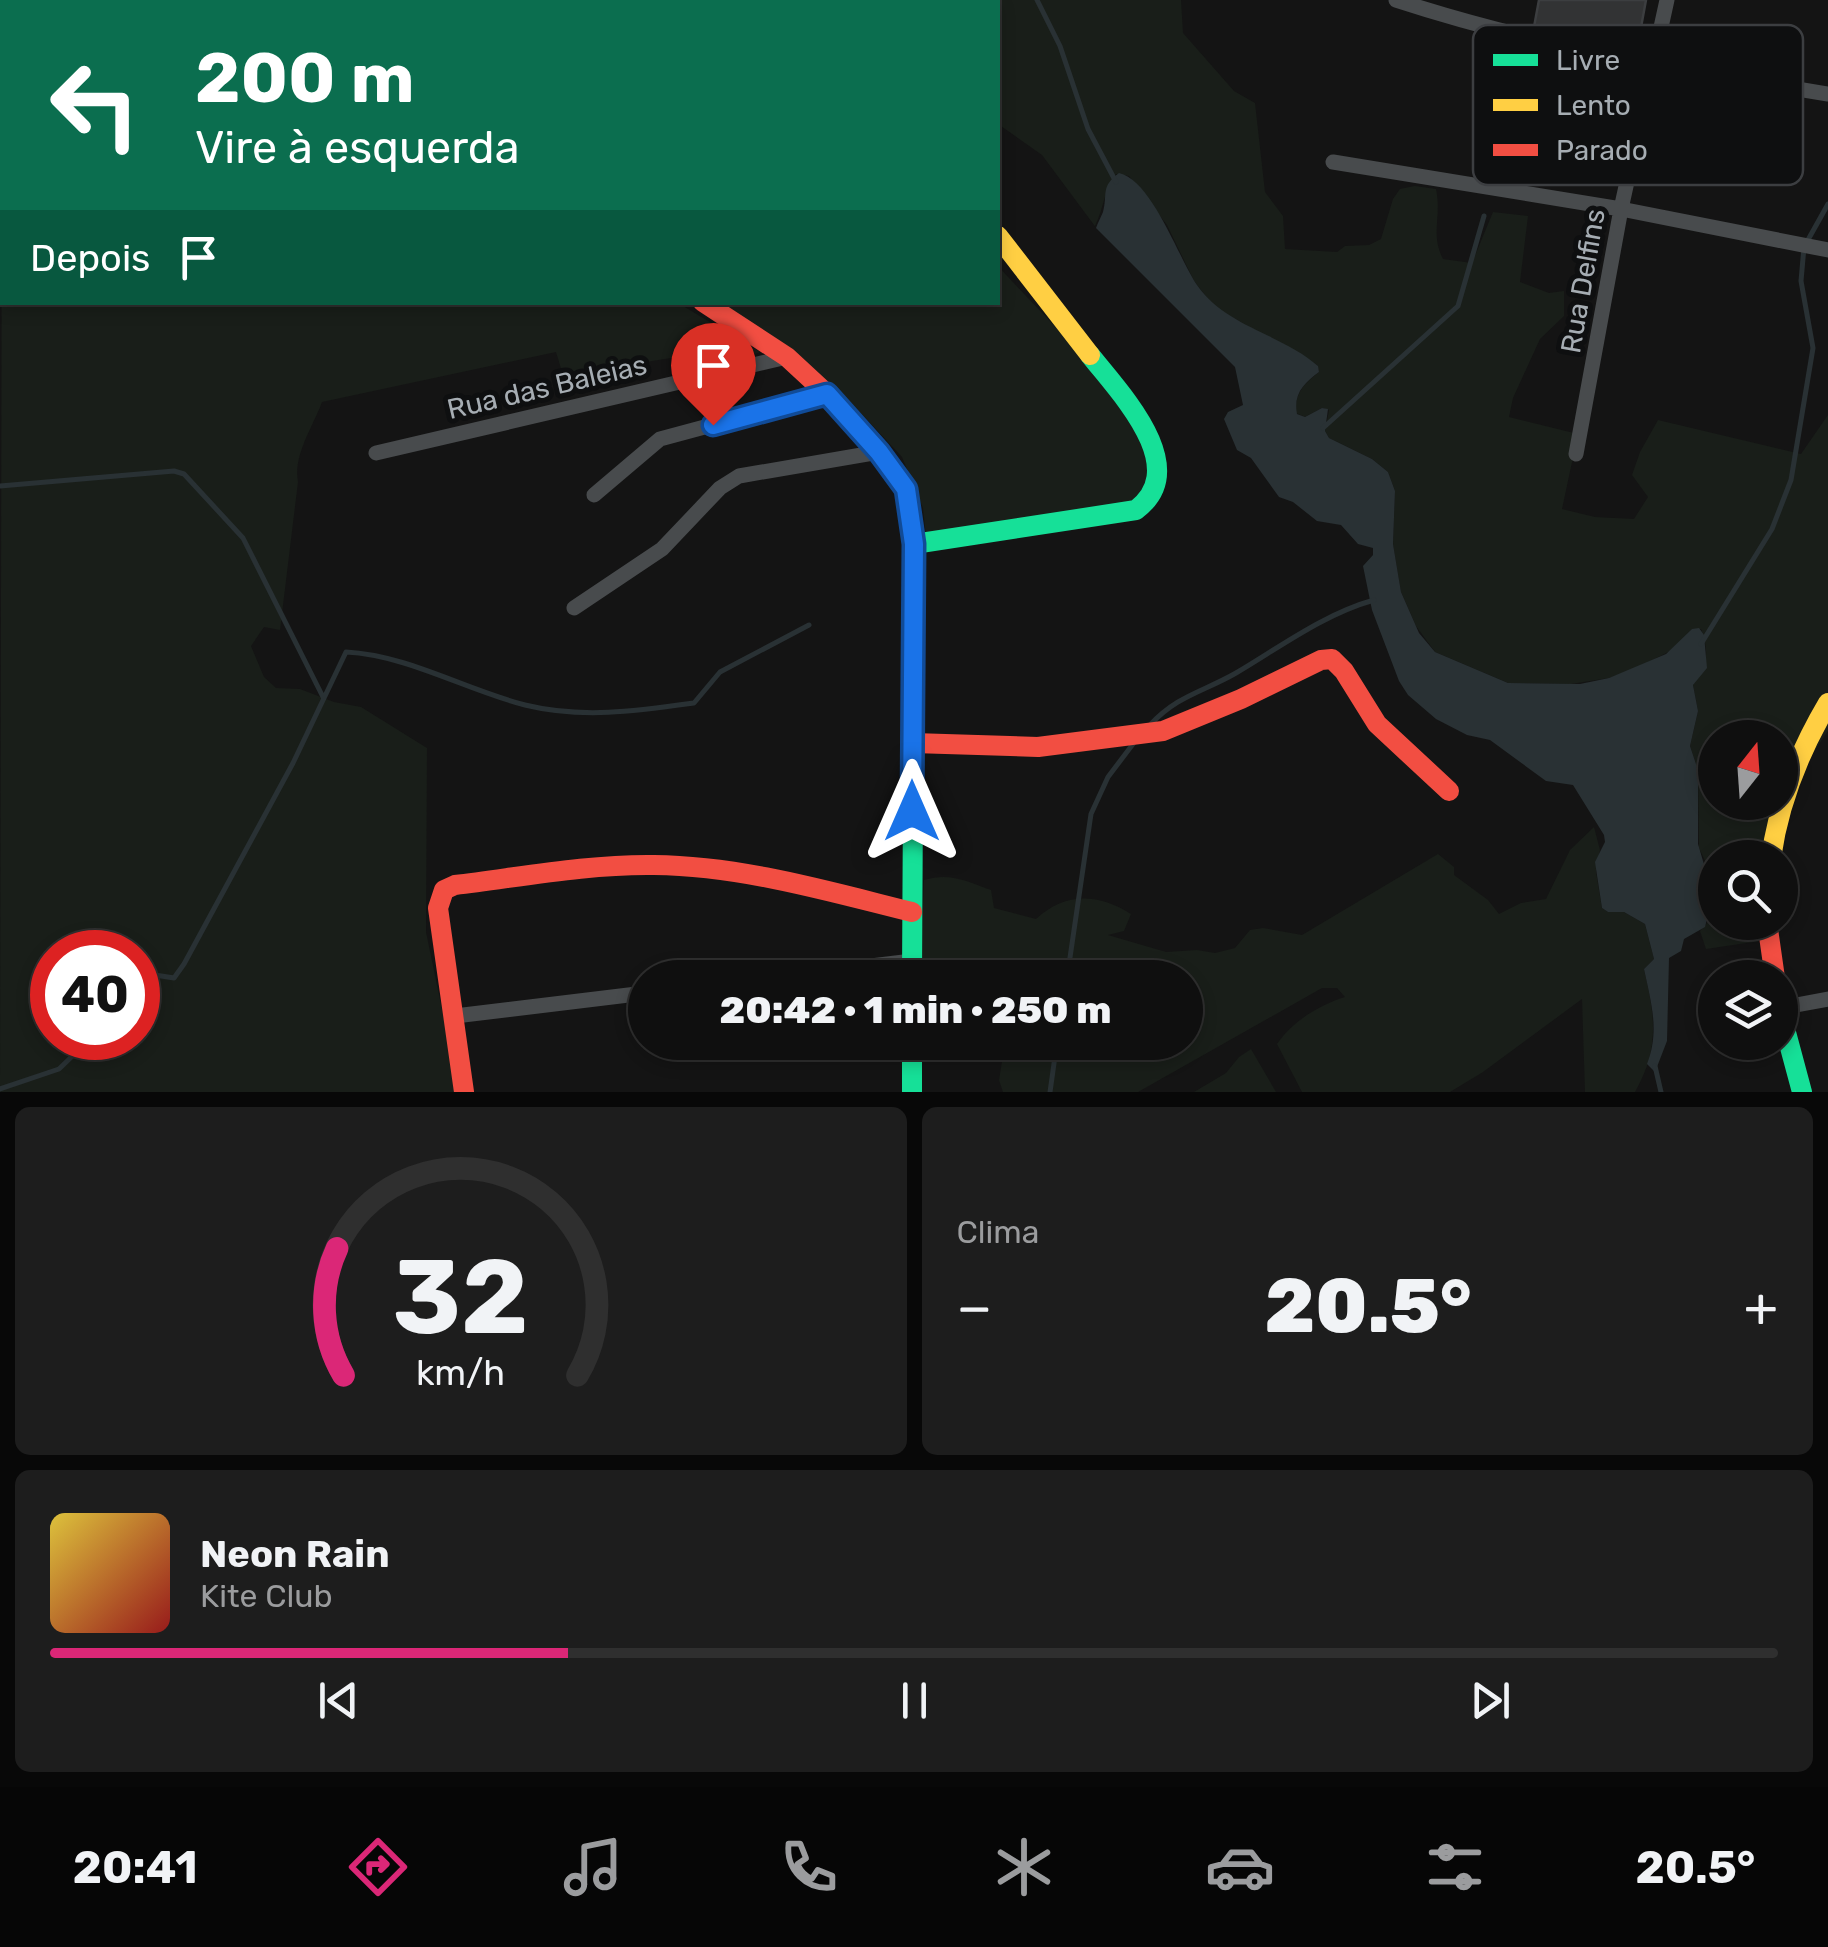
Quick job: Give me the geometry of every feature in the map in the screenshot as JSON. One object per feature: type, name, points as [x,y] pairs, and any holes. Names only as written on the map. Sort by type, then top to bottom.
[{"type":"street","points":[[1396,0],[1480,25]]},
{"type":"street","name":"Rua Delfins","points":[[1662,25],[1667,0]]},
{"type":"street","points":[[1803,90],[1828,94]]},
{"type":"street","points":[[1333,162],[1473,185]]},
{"type":"street","points":[[1474,185],[1828,250]]},
{"type":"street","name":"Rua Delfins","points":[[1576,454],[1627,185]]},
{"type":"street","points":[[914,544],[1136,510],[1154,497],[1158,485],[1154,448],[1141,420],[1000,239]]},
{"type":"street","points":[[708,305],[787,357],[827,394],[906,489],[914,544],[912,960]]},
{"type":"street","name":"Rua das Baleias","points":[[376,452],[787,357]]},
{"type":"street","points":[[594,495],[660,440],[827,394]]},
{"type":"street","points":[[574,608],[662,549],[720,488],[739,476],[879,452]]},
{"type":"street","points":[[913,743],[1038,747],[1163,731],[1332,659],[1346,672],[1362,706],[1449,791]]},
{"type":"street","points":[[1776,840],[1785,792],[1802,746],[1828,703]]},
{"type":"street","points":[[464,1092],[438,908],[444,890],[456,885],[606,868],[691,866],[912,912]]},
{"type":"street","points":[[455,1016],[628,995]]},
{"type":"street","points":[[1798,1004],[1826,997]]},
{"type":"street","points":[[912,1060],[912,1092]]},
{"type":"street","points":[[1794,1060],[1802,1092]]},
{"type":"shaded area","points":[[1000,0],[1181,0],[1183,33],[1234,91],[1255,103],[1265,192],[1283,216],[1285,249],[1337,252],[1345,246],[1369,245],[1381,239],[1400,189],[1415,186],[1436,189],[1437,241],[1443,259],[1472,263],[1493,212],[1528,216],[1520,282],[1549,293],[1564,291],[1564,316],[1540,339],[1513,398],[1509,417],[1578,434],[1562,509],[1595,517],[1634,519],[1648,497],[1632,475],[1658,420],[1801,454],[1828,415],[1828,731],[1798,774],[1798,720],[1698,720],[1698,770],[1690,746],[1698,711],[1693,685],[1706,659],[1701,629],[1692,629],[1672,650],[1637,668],[1609,678],[1571,684],[1508,683],[1435,652],[1416,626],[1401,592],[1393,544],[1395,491],[1388,472],[1372,459],[1329,438],[1325,431],[1329,410],[1322,408],[1305,417],[1296,413],[1299,394],[1319,372],[1317,365],[1223,312],[1208,299],[1194,281],[1167,225],[1129,176],[1116,174],[1095,226],[1100,233],[1042,155],[1000,125]]},
{"type":"shaded area","points":[[1119,173],[1143,190],[1197,285],[1209,299],[1239,321],[1318,366],[1319,372],[1298,395],[1297,414],[1305,417],[1328,409],[1325,431],[1329,438],[1372,459],[1388,472],[1395,491],[1393,544],[1401,592],[1419,633],[1435,652],[1508,683],[1580,684],[1609,678],[1666,654],[1692,629],[1699,628],[1704,635],[1707,668],[1693,685],[1698,711],[1690,746],[1698,770],[1698,931],[1684,939],[1681,951],[1669,958],[1667,1041],[1655,1072],[1647,1064],[1654,1028],[1644,969],[1654,959],[1645,924],[1624,912],[1602,908],[1595,862],[1605,842],[1604,835],[1573,785],[1546,781],[1490,740],[1467,735],[1436,719],[1408,695],[1372,610],[1363,566],[1373,555],[1373,548],[1358,544],[1341,525],[1317,521],[1293,502],[1279,497],[1251,458],[1237,450],[1224,419],[1228,412],[1243,405],[1235,367],[1096,228],[1113,178]]},
{"type":"shaded area","points":[[1000,268],[1091,366],[1124,409],[1145,447],[1151,498],[926,537],[923,508],[902,457],[844,395],[767,332],[720,305],[1000,305]]},
{"type":"shaded area","points":[[2,305],[681,305],[760,352],[722,350],[563,375],[556,352],[322,402],[298,462],[280,630],[264,627],[251,646],[264,677],[276,688],[300,689],[361,707],[427,748],[426,932],[459,1092],[0,1092]]},
{"type":"shaded area","points":[[1699,820],[1782,820],[1777,840],[1699,840]]},
{"type":"shaded area","points":[[1594,827],[1600,850],[1596,872],[1602,908],[1624,912],[1645,924],[1654,959],[1644,969],[1653,1032],[1648,1061],[1635,1092],[1585,1092],[1582,999],[1450,1092],[1302,1092],[1277,1044],[1307,1015],[1345,997],[1337,988],[1322,988],[1203,1055],[1203,960],[921,960],[924,880],[933,878],[958,879],[991,890],[994,908],[1036,919],[1070,900],[1106,902],[1131,914],[1124,931],[1108,935],[1166,952],[1215,953],[1235,948],[1250,930],[1263,928],[1302,935],[1438,854],[1454,867],[1454,875],[1488,900],[1499,914],[1521,903],[1546,899],[1570,850]]},
{"type":"shaded area","points":[[1703,940],[1767,940],[1706,949]]},
{"type":"shaded area","points":[[1251,1049],[1276,1092],[1194,1092],[1226,1073]]},
{"type":"shaded area","points":[[1002,1060],[1195,1060],[1138,1092],[1003,1092],[999,1080]]},
{"type":"building","points":[[1539,0],[1646,0],[1641,25],[1534,25]]},
{"type":"waterway","points":[[1037,0],[1060,46],[1088,129],[1116,182]]},
{"type":"waterway","points":[[1701,644],[1772,529],[1791,480],[1813,348],[1801,281],[1804,247],[1828,204]]},
{"type":"waterway","points":[[1323,428],[1458,306],[1484,216]]},
{"type":"waterway","points":[[0,486],[174,471],[184,474],[243,538],[323,697]]},
{"type":"waterway","points":[[1150,725],[1181,700],[1236,673],[1303,632],[1374,600]]},
{"type":"waterway","points":[[160,976],[174,978],[184,964],[293,763],[346,652],[391,659],[525,705],[567,712],[610,712],[694,703],[720,672],[809,625]]},
{"type":"waterway","points":[[1070,960],[1091,814],[1108,777],[1136,740]]},
{"type":"waterway","points":[[0,1089],[59,1069],[68,1060]]},
{"type":"waterway","points":[[1050,1092],[1054,1060]]},
{"type":"waterway","points":[[1655,1066],[1661,1092]]},
{"type":"traffic: fast","points":[[914,544],[1136,510],[1152,493],[1157,473],[1145,430],[1090,355]]},
{"type":"traffic: fast","points":[[912,960],[914,616]]},
{"type":"traffic: fast","points":[[912,1060],[912,1092]]},
{"type":"traffic: fast","points":[[1793,1060],[1802,1092]]},
{"type":"traffic: slow","points":[[1000,239],[1090,355]]},
{"type":"traffic: slow","points":[[1775,840],[1792,778],[1828,703]]},
{"type":"traffic: jam","points":[[708,305],[787,357],[827,394],[906,489],[914,544],[914,616]]},
{"type":"traffic: jam","points":[[913,743],[1038,747],[1163,731],[1321,660],[1332,659],[1344,671],[1377,724],[1449,791]]},
{"type":"traffic: jam","points":[[464,1092],[438,908],[444,890],[455,885],[604,867],[687,866],[784,881],[912,912]]},
{"type":"traffic: jam","points":[[1770,940],[1772,960]]},
{"type":"route","points":[[713,425],[827,394],[906,489],[914,544],[912,811]]}]
